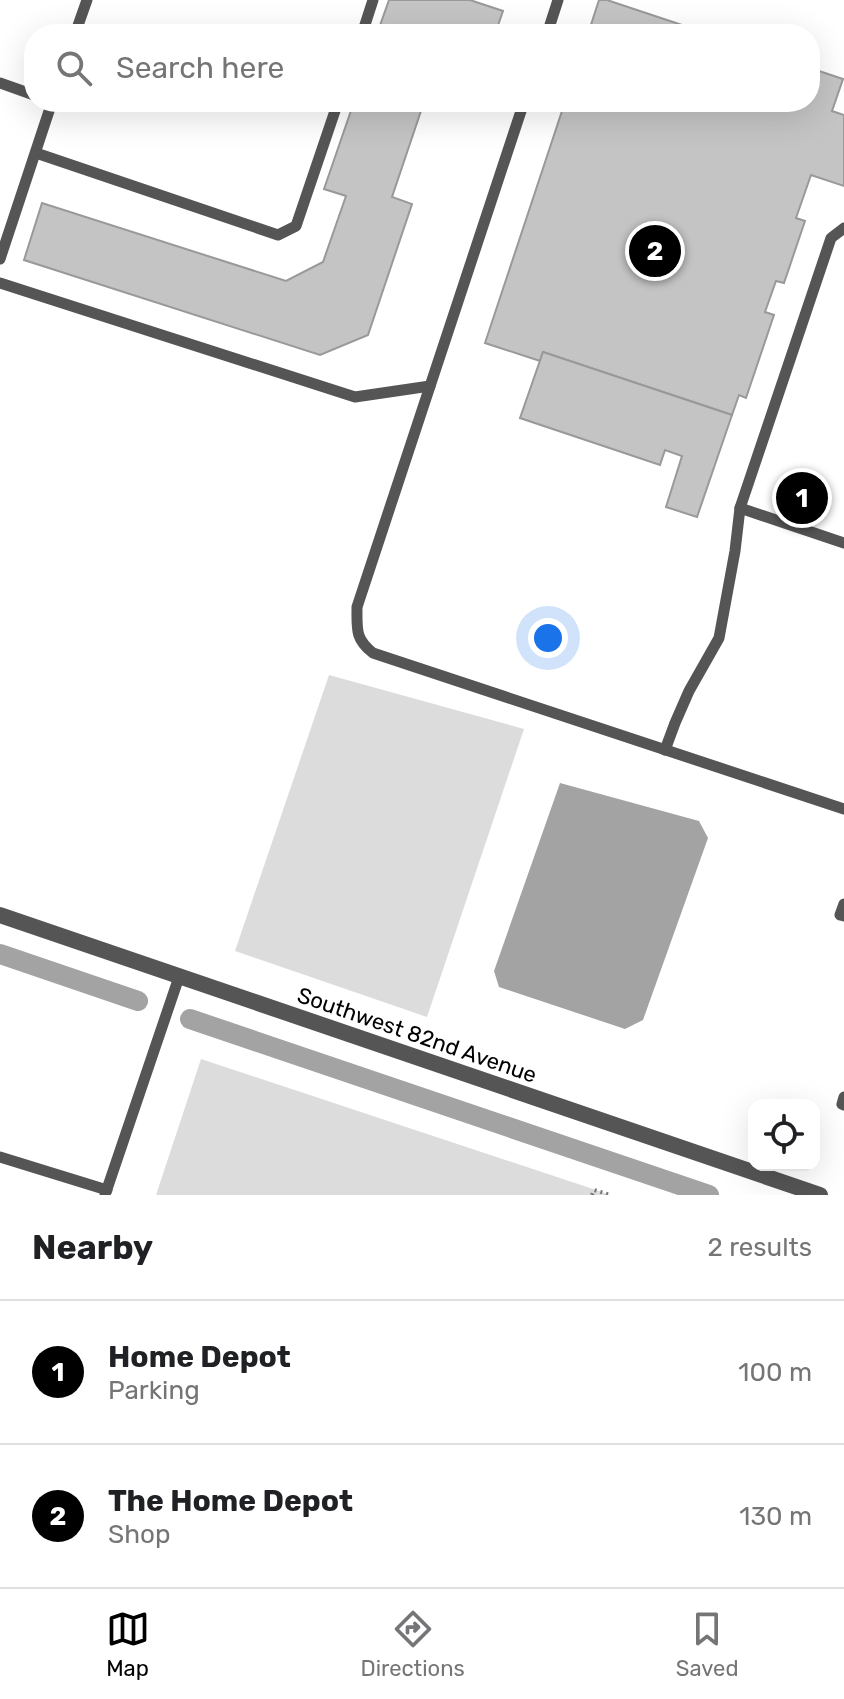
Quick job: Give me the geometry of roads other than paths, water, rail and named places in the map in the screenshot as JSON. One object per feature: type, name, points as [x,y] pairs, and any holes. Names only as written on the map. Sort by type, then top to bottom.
[{"type":"street","name":"Southwest 82nd Avenue","points":[[0,915],[820,1195]]},
{"type":"lane","points":[[79,24],[87,0]]},
{"type":"lane","points":[[365,24],[373,0]]},
{"type":"lane","points":[[550,24],[558,0]]},
{"type":"lane","points":[[0,83],[24,91]]},
{"type":"lane","points":[[0,259],[49,112]]},
{"type":"lane","points":[[36,153],[278,235],[296,226],[335,112]]},
{"type":"lane","points":[[521,112],[357,607],[357,632],[363,645],[373,653],[844,809]]},
{"type":"lane","points":[[665,750],[689,691],[719,638],[740,508],[831,238],[844,228]]},
{"type":"lane","points":[[0,283],[355,397],[430,386]]},
{"type":"lane","points":[[740,508],[844,543]]},
{"type":"lane","points":[[844,904],[840,915],[844,916]]},
{"type":"lane","points":[[0,1157],[106,1193],[179,977]]},
{"type":"lane","points":[[844,1097],[844,1105]]},
{"type":"waterway","points":[[0,954],[138,1001]]},
{"type":"waterway","points":[[190,1019],[709,1195]]},
{"type":"place","name":"The Home Depot","points":[[655,251]]},
{"type":"place","name":"Home Depot","points":[[802,498]]}]
